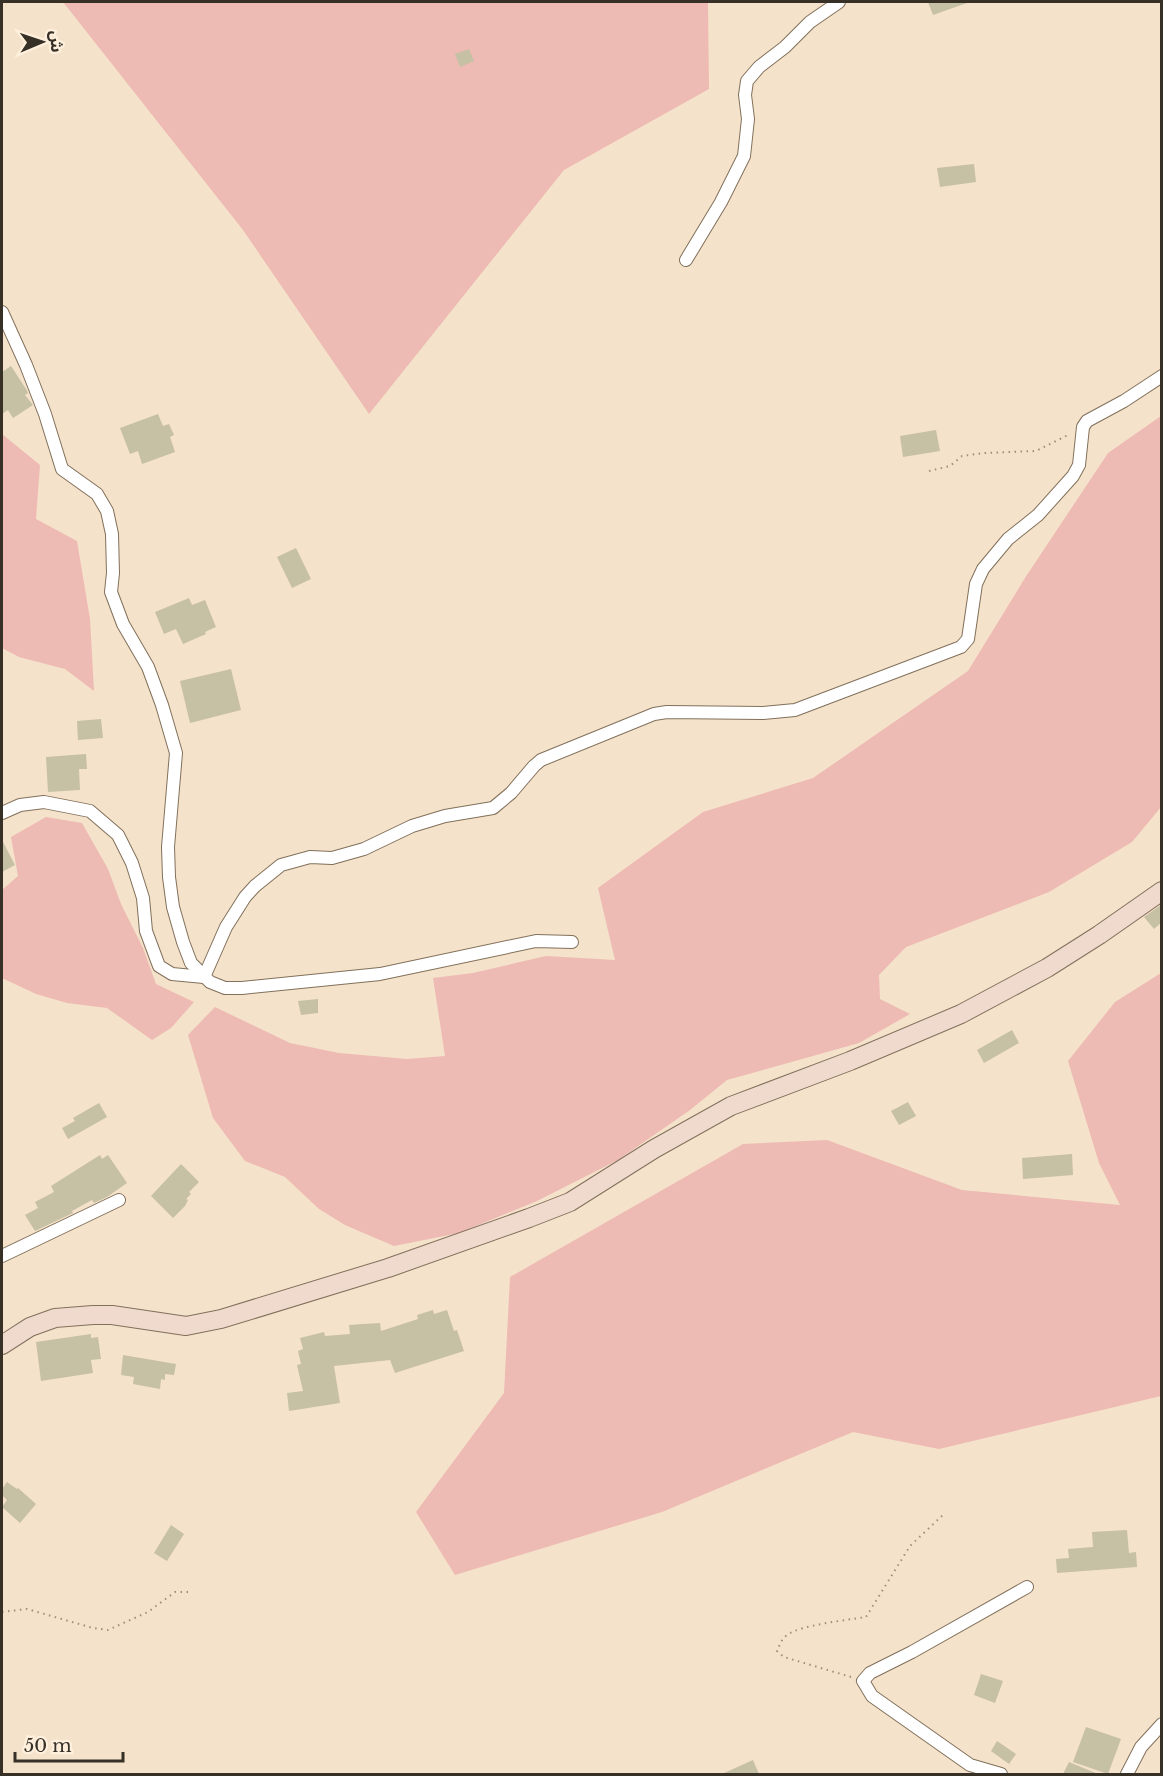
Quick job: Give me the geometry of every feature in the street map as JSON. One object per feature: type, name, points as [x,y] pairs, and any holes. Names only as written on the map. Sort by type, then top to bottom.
[{"type":"main road","points":[[2,1345],[30,1327],[55,1318],[112,1315],[186,1326],[221,1319],[388,1268],[570,1202],[654,1149],[731,1106],[850,1061],[961,1014],[1047,968],[1161,891]]},
{"type":"street","points":[[686,260],[721,202],[744,156],[748,119],[745,95],[747,81],[759,67],[785,47],[810,22],[839,2]]},
{"type":"street","points":[[2,312],[45,414],[62,469],[97,494],[107,511],[112,534],[111,592],[123,624],[147,667],[162,705],[176,753],[168,847],[169,877],[173,907],[191,963],[214,984],[225,988],[242,988],[380,974],[536,941],[572,942]]},
{"type":"street","points":[[204,977],[226,927],[245,897],[281,864],[310,857],[332,858],[364,849],[412,826],[445,816],[493,808],[511,793],[542,760],[654,714],[667,712],[763,713],[795,710],[948,654],[961,647],[968,639],[976,584],[983,569],[1008,539],[1038,515],[1073,476],[1082,453],[1083,427],[1094,416],[1124,401],[1161,376]]},
{"type":"street","points":[[2,813],[20,805],[44,802],[90,811],[117,834],[132,863],[143,898],[146,931],[159,966],[172,974],[204,977]]},
{"type":"street","points":[[2,1256],[119,1200]]},
{"type":"street","points":[[1001,1774],[970,1765],[872,1696],[863,1681],[870,1673],[1027,1587]]},
{"type":"street","points":[[1127,1774],[1141,1747],[1161,1725]]},
{"type":"path","points":[[930,471],[950,466],[962,456],[984,453],[1036,452],[1083,427]]},
{"type":"path","points":[[863,1681],[784,1657],[777,1651],[781,1641],[789,1634],[801,1629],[866,1617],[910,1546],[945,1513]]},
{"type":"path","points":[[2,1612],[27,1609],[93,1628],[108,1630],[148,1612],[175,1592],[191,1592]]},
{"type":"shaded area","points":[[63,2],[708,2],[709,89],[564,170],[369,414],[243,230]]},
{"type":"shaded area","points":[[1161,416],[1161,807],[1132,842],[1049,892],[906,947],[879,975],[880,999],[910,1014],[859,1043],[727,1080],[690,1110],[618,1160],[537,1201],[459,1233],[394,1246],[345,1225],[319,1209],[285,1177],[245,1161],[213,1118],[188,1035],[215,1007],[290,1043],[339,1053],[407,1059],[445,1056],[433,978],[473,973],[546,956],[615,960],[598,888],[703,812],[813,778],[968,671],[1025,578],[1108,453]]},
{"type":"shaded area","points":[[2,434],[40,465],[36,519],[77,541],[90,619],[94,691],[65,669],[19,657],[2,648]]},
{"type":"shaded area","points":[[46,817],[82,823],[108,869],[121,904],[143,948],[156,984],[194,1002],[171,1028],[152,1040],[107,1008],[67,1003],[36,994],[2,978],[2,890],[18,876],[11,837]]},
{"type":"shaded area","points":[[1161,973],[1161,1396],[939,1449],[853,1432],[662,1512],[455,1575],[416,1512],[504,1393],[510,1277],[743,1144],[827,1140],[962,1190],[1120,1205],[1099,1163],[1068,1061],[1115,1002]]},
{"type":"building","points":[[928,2],[967,2],[967,3],[933,15]]},
{"type":"building","points":[[469,49],[474,61],[460,67],[455,54]]},
{"type":"building","points":[[974,164],[976,182],[940,187],[937,168]]},
{"type":"building","points":[[11,366],[28,393],[25,395],[33,405],[13,418],[8,410],[2,414],[2,372]]},
{"type":"building","points":[[158,414],[163,426],[169,424],[174,435],[170,437],[175,452],[142,464],[138,451],[130,454],[120,428]]},
{"type":"building","points":[[936,430],[940,451],[903,457],[900,436]]},
{"type":"building","points":[[296,548],[311,579],[292,588],[277,557]]},
{"type":"building","points":[[189,598],[192,605],[205,600],[216,627],[183,644],[176,629],[164,634],[155,612]]},
{"type":"building","points":[[231,669],[241,710],[190,723],[180,681]]},
{"type":"building","points":[[101,719],[103,738],[78,740],[77,721]]},
{"type":"building","points":[[86,754],[87,769],[79,769],[80,790],[48,792],[46,757]]},
{"type":"building","points":[[2,840],[15,865],[2,872]]},
{"type":"building","points":[[1161,905],[1161,923],[1154,929],[1144,917]]},
{"type":"building","points":[[318,999],[318,1013],[301,1015],[298,1001]]},
{"type":"building","points":[[1012,1030],[1019,1043],[984,1063],[977,1050]]},
{"type":"building","points":[[908,1102],[916,1116],[899,1125],[891,1111]]},
{"type":"building","points":[[99,1103],[107,1117],[68,1139],[62,1128],[75,1121],[73,1118]]},
{"type":"building","points":[[1072,1154],[1073,1175],[1023,1179],[1022,1158]]},
{"type":"building","points":[[100,1155],[102,1159],[108,1155],[127,1183],[107,1197],[94,1203],[92,1200],[72,1211],[73,1213],[35,1231],[25,1215],[38,1208],[35,1202],[54,1192],[51,1186]]},
{"type":"building","points":[[181,1164],[199,1182],[189,1192],[191,1194],[186,1199],[188,1200],[185,1206],[173,1218],[151,1196]]},
{"type":"building","points":[[433,1310],[434,1314],[447,1310],[464,1351],[395,1373],[390,1360],[334,1366],[340,1403],[289,1411],[287,1393],[303,1391],[297,1365],[301,1364],[298,1351],[303,1349],[300,1338],[324,1332],[325,1336],[350,1334],[349,1325],[380,1323],[381,1331],[418,1319],[417,1315]]},
{"type":"building","points":[[91,1334],[91,1338],[98,1337],[101,1359],[91,1360],[93,1373],[41,1381],[36,1342]]},
{"type":"building","points":[[123,1355],[176,1364],[174,1375],[165,1374],[165,1380],[161,1379],[160,1389],[133,1384],[134,1377],[121,1375]]},
{"type":"building","points":[[7,1482],[18,1488],[36,1504],[20,1523],[2,1507],[7,1500],[2,1495],[2,1489]]},
{"type":"building","points":[[171,1525],[184,1534],[167,1561],[154,1553]]},
{"type":"building","points":[[1127,1530],[1129,1553],[1136,1552],[1137,1567],[1057,1573],[1056,1559],[1069,1558],[1068,1549],[1093,1547],[1092,1532]]},
{"type":"building","points":[[981,1674],[1003,1681],[995,1703],[974,1695]]},
{"type":"building","points":[[1086,1727],[1121,1739],[1108,1774],[1073,1762]]},
{"type":"building","points":[[997,1741],[1016,1754],[1009,1764],[991,1751]]},
{"type":"building","points":[[753,1760],[759,1774],[722,1774]]},
{"type":"building","points":[[1069,1762],[1098,1774],[1063,1774]]}]
